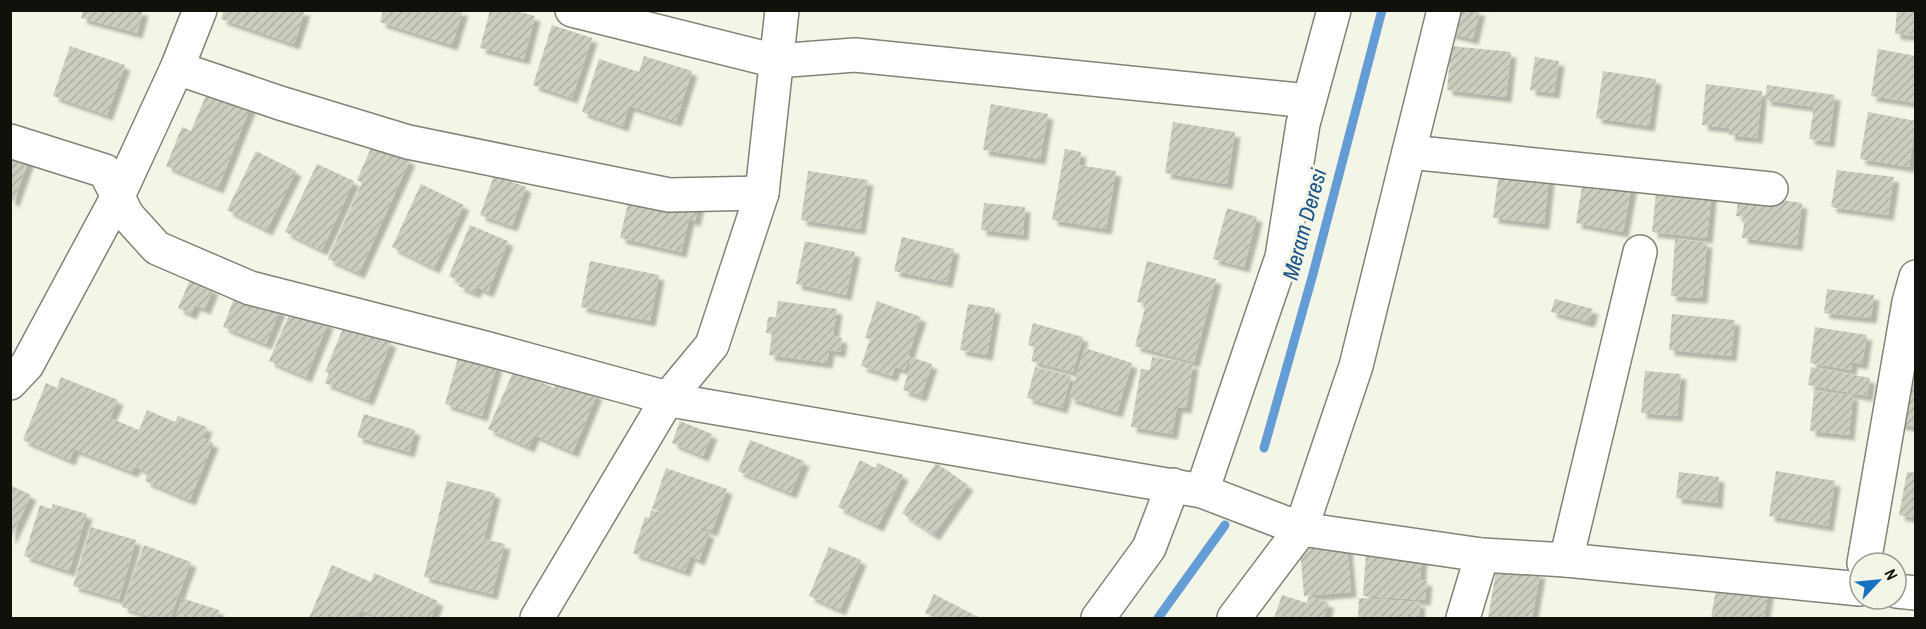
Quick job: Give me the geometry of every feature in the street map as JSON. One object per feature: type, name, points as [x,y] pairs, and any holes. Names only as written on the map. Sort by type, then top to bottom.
[{"type":"street","points":[[10,383],[27,365],[118,196],[177,68],[200,10]]},
{"type":"street","points":[[572,10],[776,61],[855,55],[1310,101]]},
{"type":"street","points":[[537,618],[668,398],[712,345],[762,193],[782,10]]},
{"type":"street","points":[[1098,618],[1149,548],[1187,488],[1282,257],[1304,124],[1334,10]]},
{"type":"street","points":[[1234,618],[1301,529],[1356,366],[1444,10]]},
{"type":"street","points":[[177,68],[280,103],[408,142],[669,195],[762,193]]},
{"type":"street","points":[[10,141],[105,171],[127,215],[157,248],[250,288],[668,398],[1187,488],[1301,529],[1482,555],[1566,560],[1848,588]]},
{"type":"street","points":[[1409,152],[1771,189]]},
{"type":"street","points":[[1566,560],[1640,252]]},
{"type":"street","points":[[1866,551],[1909,302],[1916,277]]},
{"type":"street","points":[[1463,618],[1482,555]]},
{"type":"building","points":[[83,10],[143,10],[137,33],[81,18]]},
{"type":"building","points":[[224,10],[305,10],[294,44],[221,19]]},
{"type":"building","points":[[383,10],[463,10],[452,45],[380,22]]},
{"type":"building","points":[[490,10],[513,10],[535,16],[524,59],[480,48]]},
{"type":"building","points":[[1455,10],[1480,10],[1473,39],[1449,33]]},
{"type":"building","points":[[1897,10],[1916,10],[1916,36],[1895,34]]},
{"type":"building","points":[[552,25],[592,38],[572,98],[533,85]]},
{"type":"building","points":[[70,46],[125,65],[107,115],[53,96]]},
{"type":"building","points":[[1451,46],[1511,52],[1506,97],[1447,90]]},
{"type":"building","points":[[1878,49],[1916,56],[1916,103],[1871,96]]},
{"type":"building","points":[[644,56],[692,71],[676,121],[629,106],[623,126],[582,112],[599,59],[639,72]]},
{"type":"building","points":[[1535,57],[1559,61],[1554,93],[1530,90]]},
{"type":"building","points":[[1603,71],[1656,79],[1649,126],[1596,118]]},
{"type":"building","points":[[1706,84],[1762,91],[1757,138],[1729,135],[1730,128],[1702,125]]},
{"type":"building","points":[[1767,85],[1835,95],[1829,142],[1809,139],[1814,107],[1765,100]]},
{"type":"building","points":[[210,86],[252,103],[218,188],[166,166],[182,127],[191,131]]},
{"type":"building","points":[[991,104],[1048,114],[1040,159],[983,150]]},
{"type":"building","points":[[1868,112],[1916,121],[1909,167],[1860,159]]},
{"type":"building","points":[[1173,122],[1235,132],[1227,184],[1165,173]]},
{"type":"building","points":[[373,143],[410,160],[359,273],[328,259],[362,183],[357,180]]},
{"type":"building","points":[[1065,149],[1081,152],[1079,165],[1116,171],[1106,229],[1052,220]]},
{"type":"building","points":[[256,151],[296,171],[267,230],[227,210]]},
{"type":"building","points":[[10,152],[29,159],[14,201],[10,200]]},
{"type":"building","points":[[317,164],[354,181],[322,250],[285,232]]},
{"type":"building","points":[[1550,170],[1544,224],[1493,218],[1499,171]]},
{"type":"building","points":[[1837,170],[1894,177],[1888,215],[1831,207]]},
{"type":"building","points":[[808,171],[868,180],[860,229],[801,220]]},
{"type":"building","points":[[494,175],[526,187],[512,226],[480,215]]},
{"type":"building","points":[[1584,175],[1632,184],[1623,232],[1576,223]]},
{"type":"building","points":[[1657,183],[1712,188],[1707,238],[1652,232]]},
{"type":"building","points":[[421,184],[464,205],[434,268],[392,247]]},
{"type":"building","points":[[631,189],[699,204],[695,221],[689,219],[681,252],[620,238]]},
{"type":"building","points":[[1739,194],[1802,203],[1797,245],[1742,238],[1745,217],[1736,216]]},
{"type":"building","points":[[984,203],[1025,207],[1023,235],[981,230]]},
{"type":"building","points":[[1227,208],[1257,217],[1244,267],[1213,259]]},
{"type":"building","points":[[470,225],[508,241],[488,292],[477,287],[475,293],[458,286],[460,281],[449,276]]},
{"type":"building","points":[[902,237],[954,249],[947,282],[894,271]]},
{"type":"building","points":[[1675,239],[1707,242],[1702,298],[1671,296]]},
{"type":"building","points":[[805,241],[855,252],[846,295],[796,284]]},
{"type":"building","points":[[590,261],[659,275],[650,321],[581,307]]},
{"type":"building","points":[[1147,261],[1216,279],[1194,362],[1135,346],[1146,304],[1137,302]]},
{"type":"building","points":[[190,280],[213,289],[205,309],[195,305],[191,314],[178,308]]},
{"type":"building","points":[[1827,289],[1874,295],[1871,318],[1824,313]]},
{"type":"building","points":[[236,293],[280,310],[266,344],[223,327]]},
{"type":"building","points":[[1555,299],[1593,309],[1589,322],[1551,312]]},
{"type":"building","points":[[778,301],[837,309],[833,336],[842,338],[840,352],[829,350],[827,363],[769,355],[772,334],[766,333],[768,317],[776,317]]},
{"type":"building","points":[[877,301],[921,317],[908,356],[932,364],[921,396],[903,390],[911,363],[908,362],[905,370],[895,367],[892,376],[861,366],[870,339],[865,338]]},
{"type":"building","points":[[968,304],[995,308],[987,355],[960,350]]},
{"type":"building","points":[[292,308],[328,323],[306,377],[269,361]]},
{"type":"building","points":[[1672,314],[1735,320],[1731,356],[1669,350]]},
{"type":"building","points":[[345,323],[391,342],[368,400],[325,383],[329,373],[325,372]]},
{"type":"building","points":[[1033,323],[1083,337],[1073,372],[1031,361],[1035,347],[1028,345]]},
{"type":"building","points":[[1815,327],[1867,335],[1862,364],[1852,362],[1851,370],[1810,363]]},
{"type":"building","points":[[1085,348],[1132,363],[1117,412],[1069,398]]},
{"type":"building","points":[[459,354],[497,365],[482,416],[445,404]]},
{"type":"building","points":[[1152,357],[1193,364],[1186,408],[1177,407],[1172,434],[1131,427],[1141,369],[1150,370]]},
{"type":"building","points":[[1035,367],[1071,376],[1062,408],[1027,398]]},
{"type":"building","points":[[1811,367],[1870,378],[1867,396],[1808,385]]},
{"type":"building","points":[[514,370],[554,388],[559,378],[597,394],[573,452],[534,435],[529,447],[488,429]]},
{"type":"building","points":[[1645,371],[1681,374],[1677,416],[1641,413]]},
{"type":"building","points":[[61,377],[118,400],[110,418],[139,430],[147,410],[175,422],[178,416],[207,427],[203,438],[213,443],[190,500],[145,481],[148,472],[135,466],[133,472],[74,449],[70,460],[23,440],[46,383],[57,388]]},
{"type":"building","points":[[1906,381],[1916,383],[1916,427],[1899,424]]},
{"type":"building","points":[[1814,391],[1853,395],[1849,435],[1810,431]]},
{"type":"building","points":[[364,414],[415,430],[409,452],[357,437]]},
{"type":"building","points":[[680,421],[712,434],[703,456],[672,443]]},
{"type":"building","points":[[750,440],[804,461],[791,493],[738,471]]},
{"type":"building","points":[[860,460],[875,468],[878,463],[903,475],[878,526],[838,507]]},
{"type":"building","points":[[936,463],[968,485],[934,535],[902,513]]},
{"type":"building","points":[[666,468],[727,489],[712,531],[701,527],[700,529],[709,533],[699,560],[690,556],[685,571],[633,553],[645,517],[649,518],[651,510],[669,515],[652,509]]},
{"type":"building","points":[[1776,471],[1835,481],[1828,526],[1769,516]]},
{"type":"building","points":[[1679,472],[1719,477],[1717,503],[1676,498]]},
{"type":"building","points":[[1907,472],[1916,473],[1916,518],[1899,515]]},
{"type":"building","points":[[447,481],[495,493],[484,539],[505,544],[492,594],[424,577]]},
{"type":"building","points":[[10,485],[31,495],[10,540]]},
{"type":"building","points":[[53,504],[87,514],[69,571],[24,556],[40,505],[51,509]]},
{"type":"building","points":[[91,527],[136,540],[119,599],[73,586]]},
{"type":"building","points":[[144,545],[191,562],[170,618],[154,618],[122,607]]},
{"type":"building","points":[[1347,545],[1351,592],[1304,596],[1300,549]]},
{"type":"building","points":[[829,547],[861,560],[840,610],[809,596]]},
{"type":"building","points":[[1366,553],[1422,557],[1420,580],[1427,581],[1425,600],[1363,596]]},
{"type":"building","points":[[332,565],[371,582],[374,573],[438,601],[431,618],[381,618],[360,610],[357,618],[309,618]]},
{"type":"building","points":[[1497,566],[1540,573],[1532,618],[1488,618]]},
{"type":"building","points":[[1718,579],[1769,588],[1764,618],[1711,618]]},
{"type":"building","points":[[934,594],[980,618],[935,618],[925,613]]},
{"type":"building","points":[[1282,595],[1307,603],[1309,596],[1329,603],[1324,618],[1274,618]]},
{"type":"building","points":[[182,598],[219,610],[217,618],[176,618]]},
{"type":"building","points":[[1359,598],[1420,602],[1419,618],[1358,618]]},
{"type":"waterway","name":"Meram Deresi","points":[[1264,448],[1313,274],[1382,10]]},
{"type":"waterway","name":"Meram Deresi","points":[[1158,618],[1225,525]]}]
